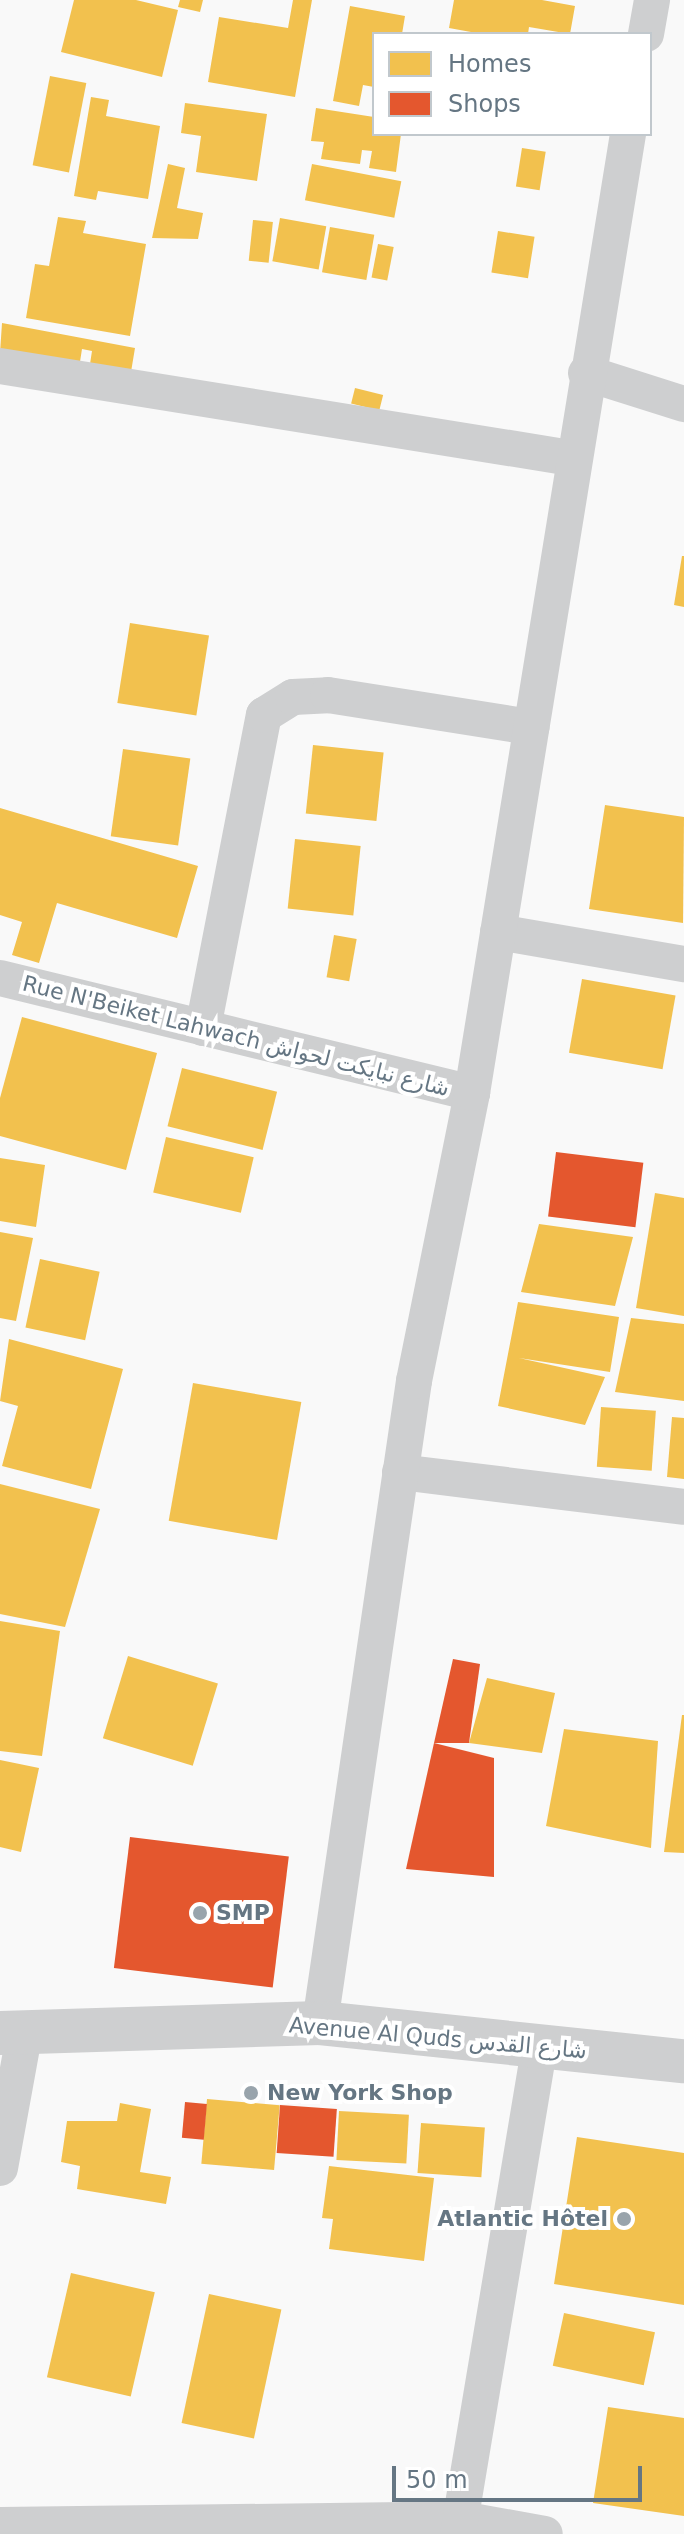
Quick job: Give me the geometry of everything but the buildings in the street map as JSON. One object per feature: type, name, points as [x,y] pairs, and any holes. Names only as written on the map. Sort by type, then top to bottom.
[{"type":"street","points":[[646,32],[652,0]]},
{"type":"street","points":[[320,2023],[400,1472],[472,1093],[571,458],[628,136]]},
{"type":"street","points":[[0,366],[571,458]]},
{"type":"street","points":[[586,373],[684,404]]},
{"type":"street","points":[[203,1028],[264,715],[293,697],[328,695],[531,727]]},
{"type":"street","points":[[498,932],[684,964]]},
{"type":"street","name":"Rue N'Beiket Lahwach شارع نبايكت لحواش","points":[[0,978],[472,1093]]},
{"type":"street","points":[[400,1472],[684,1507]]},
{"type":"street","name":"Avenue Al Quds شارع القدس","points":[[12,2032],[320,2023],[684,2061]]},
{"type":"street","points":[[0,2168],[12,2032]]},
{"type":"street","points":[[460,2527],[540,2044]]},
{"type":"street","points":[[0,2525],[460,2527],[545,2534]]},
{"type":"place","name":"SMP","points":[[200,1913]]},
{"type":"place","name":"New York Shop","points":[[251,2093]]},
{"type":"place","name":"Atlantic Hôtel","points":[[624,2219]]}]
